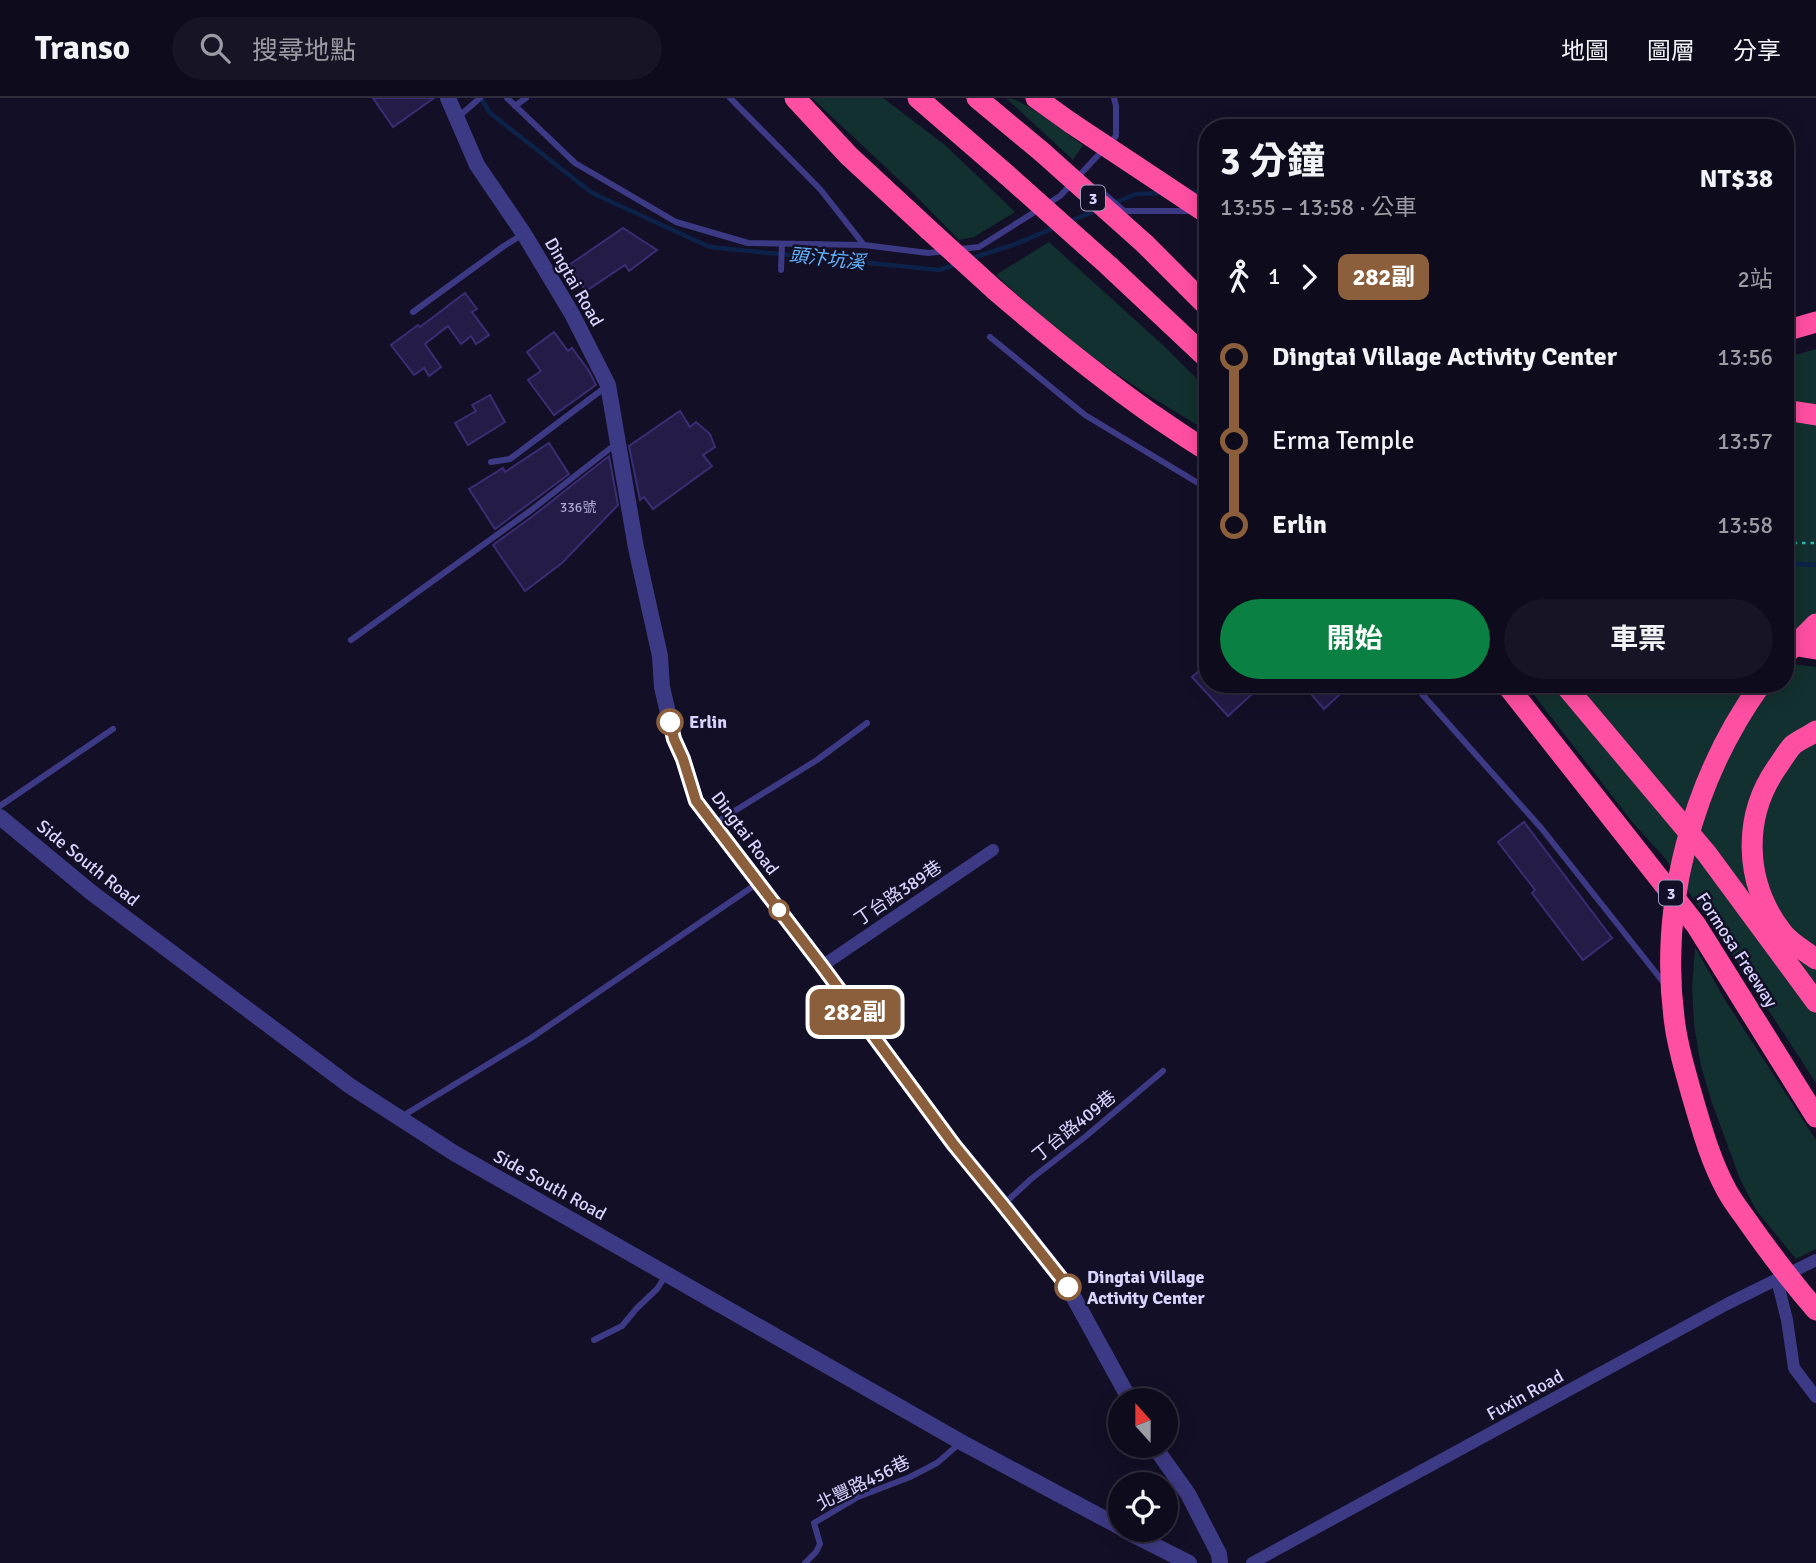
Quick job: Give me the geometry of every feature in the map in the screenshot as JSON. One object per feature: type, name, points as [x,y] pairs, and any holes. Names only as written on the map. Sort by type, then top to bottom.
[{"type":"highway","points":[[795,98],[849,156],[1043,332],[1133,401],[1199,445]]},
{"type":"highway","name":"3","points":[[918,98],[1109,266],[1199,351]]},
{"type":"highway","name":"3","points":[[977,98],[1042,152],[1144,244],[1199,298]]},
{"type":"highway","points":[[1036,98],[1199,207]]},
{"type":"highway","points":[[1794,328],[1816,322]]},
{"type":"highway","points":[[1794,411],[1816,415]]},
{"type":"highway","points":[[1794,646],[1816,624]]},
{"type":"highway","points":[[1794,643],[1816,643]]},
{"type":"highway","points":[[1794,645],[1816,649]]},
{"type":"highway","name":"Formosa Freeway","points":[[1513,693],[1696,925],[1816,1116]]},
{"type":"highway","name":"Formosa Freeway","points":[[1571,693],[1707,854],[1816,1002]]},
{"type":"highway","points":[[1755,693],[1725,740],[1697,807],[1679,873],[1671,933],[1672,997],[1675,1027],[1703,1136],[1727,1192],[1769,1253],[1816,1310]]},
{"type":"highway","points":[[1816,731],[1793,746],[1769,778],[1758,804],[1752,829],[1752,854],[1757,880],[1769,911],[1784,935],[1816,959]]},
{"type":"street","name":"Dingtai Road","points":[[448,98],[477,165],[524,234],[572,314],[608,385],[636,548],[657,643],[662,687],[674,739],[696,801],[954,1145],[1068,1287],[1123,1388]]},
{"type":"street","name":"Side South Road","points":[[0,817],[92,893],[339,1078],[454,1153],[961,1442],[1108,1521]]},
{"type":"street","name":"丁台路389巷","points":[[822,966],[993,850]]},
{"type":"street","name":"Fuxin Road","points":[[1252,1563],[1727,1304],[1774,1275],[1816,1260]]},
{"type":"street","points":[[1774,1275],[1787,1320],[1794,1367],[1816,1397]]},
{"type":"street","points":[[1162,1458],[1188,1494],[1219,1554],[1220,1563]]},
{"type":"street","name":"Side South Road","points":[[1149,1542],[1189,1563]]},
{"type":"lane","points":[[507,98],[575,163],[676,222],[748,243],[864,245],[928,253],[979,247],[1060,196],[1116,136],[1114,98]]},
{"type":"lane","points":[[515,106],[526,98]]},
{"type":"lane","points":[[730,98],[820,189],[864,245]]},
{"type":"lane","points":[[456,119],[478,100]]},
{"type":"lane","points":[[1081,174],[1090,181]]},
{"type":"lane","points":[[1098,189],[1124,211],[1199,213]]},
{"type":"lane","points":[[413,312],[524,234]]},
{"type":"lane","points":[[781,270],[782,244]]},
{"type":"lane","points":[[990,337],[1085,415],[1199,484]]},
{"type":"lane","points":[[491,462],[510,459],[608,385]]},
{"type":"lane","points":[[351,640],[530,511],[618,442]]},
{"type":"lane","points":[[1421,693],[1542,829],[1668,989],[1683,1025],[1690,1100],[1759,1251]]},
{"type":"lane","points":[[714,824],[817,760],[867,723]]},
{"type":"lane","points":[[0,806],[113,729]]},
{"type":"lane","points":[[400,1118],[531,1038],[758,882]]},
{"type":"lane","name":"丁台路409巷","points":[[1003,1205],[1163,1071]]},
{"type":"lane","points":[[594,1340],[622,1326],[657,1289],[667,1273]]},
{"type":"lane","name":"北豐路456巷","points":[[805,1563],[820,1544],[814,1523],[858,1497],[909,1477],[937,1462],[961,1442]]},
{"type":"path","points":[[1794,543],[1816,543]]},
{"type":"green space","points":[[812,98],[883,98],[945,145],[1015,212],[974,237],[959,240]]},
{"type":"green space","points":[[1006,98],[1034,110],[1083,145],[1073,160]]},
{"type":"green space","points":[[1049,242],[1199,381],[1199,426],[1066,339],[996,275]]},
{"type":"green space","points":[[1816,349],[1816,633],[1794,632],[1794,355]]},
{"type":"green space","points":[[1794,664],[1816,667],[1816,1083],[1728,948],[1664,857],[1633,823],[1533,693],[1794,693]]},
{"type":"green space","points":[[1695,947],[1725,1000],[1816,1140],[1816,1249],[1796,1259],[1756,1210],[1740,1179],[1712,1103],[1701,1066],[1694,1024],[1692,987]]},
{"type":"building","points":[[373,98],[434,98],[393,127]]},
{"type":"building","points":[[623,228],[657,250],[629,271],[625,265],[586,291],[569,265]]},
{"type":"building","points":[[465,293],[477,309],[472,312],[489,335],[476,344],[471,336],[461,344],[448,326],[425,344],[441,367],[429,376],[424,368],[414,375],[391,345]]},
{"type":"building","points":[[554,332],[568,351],[572,348],[596,385],[554,415],[528,380],[541,371],[527,352]]},
{"type":"building","points":[[490,395],[505,422],[468,445],[455,423],[476,411],[472,405]]},
{"type":"building","points":[[680,411],[690,427],[696,422],[710,434],[715,447],[703,455],[712,466],[653,509],[644,497],[640,500],[629,446]]},
{"type":"building","points":[[549,443],[569,474],[495,529],[469,489],[503,468],[505,472]]},
{"type":"building","points":[[609,456],[618,505],[562,563],[525,591],[493,545]]},
{"type":"building","points":[[1199,671],[1199,685],[1192,677]]},
{"type":"building","points":[[1207,693],[1253,693],[1228,716]]},
{"type":"building","points":[[1310,693],[1341,693],[1324,709]]},
{"type":"building","points":[[1524,822],[1612,938],[1583,960],[1532,893],[1535,890],[1498,842]]},
{"type":"waterway","name":"頭汴坑溪","points":[[481,98],[490,113],[592,193],[710,247],[939,270],[957,264]]},
{"type":"waterway","name":"頭汴坑溪","points":[[1191,192],[1199,192]]},
{"type":"waterway","name":"頭汴坑溪","points":[[1112,204],[1136,194],[1161,193]]},
{"type":"waterway","name":"頭汴坑溪","points":[[1070,221],[1098,210]]},
{"type":"waterway","name":"頭汴坑溪","points":[[972,258],[1056,227]]},
{"type":"waterway","name":"頭汴坑溪","points":[[1794,564],[1816,565]]},
{"type":"bus line","name":"282副","points":[[670,722],[696,801],[954,1145],[1068,1287]]},
{"type":"place","name":"Erlin","points":[[670,722]]},
{"type":"place","name":"Dingtai Village Activity Center","points":[[1068,1287]]}]
